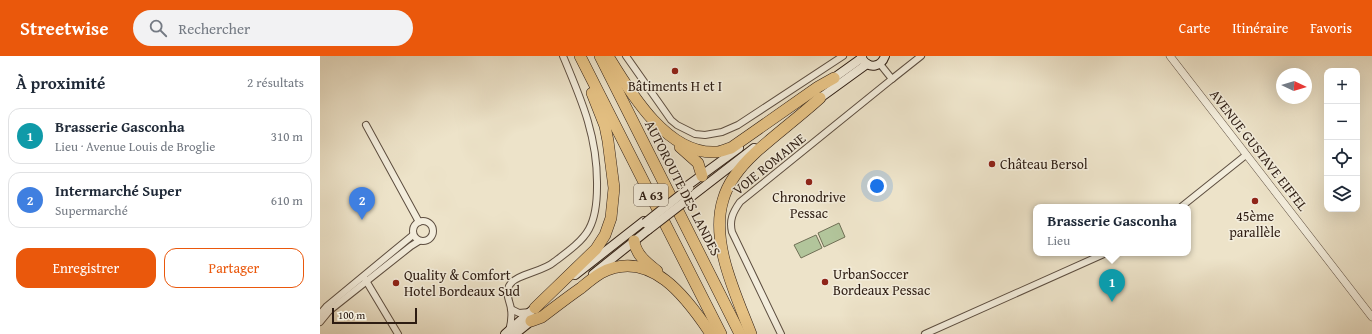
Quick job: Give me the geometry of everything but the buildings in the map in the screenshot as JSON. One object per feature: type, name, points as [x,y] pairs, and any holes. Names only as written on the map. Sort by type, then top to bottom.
[{"type":"highway","points":[[576,56],[600,114],[608,141],[614,188],[611,218],[605,235],[596,249],[532,314],[542,317],[600,274],[618,267],[636,266],[655,273],[670,282]]},
{"type":"highway","name":"A 63","points":[[580,56],[722,334]]},
{"type":"highway","name":"AUTOROUTE DES LANDES","points":[[600,56],[740,334]]},
{"type":"highway","points":[[608,56],[639,104],[672,141],[698,163],[700,177]]},
{"type":"highway","points":[[654,121],[682,144],[692,149],[718,152],[731,148],[818,87],[834,78]]},
{"type":"highway","points":[[751,334],[727,269],[722,247],[720,222],[722,200],[732,180],[755,153],[820,98]]},
{"type":"highway","points":[[635,240],[638,254],[670,282],[711,334]]},
{"type":"main road","points":[[690,191],[700,177],[859,60],[862,56],[867,64],[873,66],[880,64],[885,56]]},
{"type":"main road","points":[[510,333],[532,314],[690,191],[867,64]]},
{"type":"main road","points":[[532,314],[635,240],[646,225]]},
{"type":"street","points":[[510,333],[511,309],[507,292],[511,283],[552,265],[584,236],[591,225],[594,215],[596,204],[597,170],[593,138],[584,109],[563,56]]},
{"type":"street","points":[[626,56],[670,120],[686,130],[705,135],[722,132],[738,125],[843,56]]},
{"type":"street","name":"VOIE ROMAINE","points":[[781,334],[732,232],[730,225],[731,217],[740,202],[921,56]]},
{"type":"street","name":"AVENUE GUSTAVE EIFFEL","points":[[1170,56],[1372,317]]},
{"type":"street","points":[[880,64],[892,79]]},
{"type":"street","points":[[366,124],[419,222]]},
{"type":"street","points":[[1185,204],[1246,155]]},
{"type":"street","points":[[320,314],[327,306],[365,279],[411,246],[419,241],[425,241],[430,238],[433,230],[428,223],[419,222],[414,226],[413,235],[365,279],[329,311],[320,322]]},
{"type":"street","points":[[413,235],[419,241]]},
{"type":"street","points":[[925,334],[1099,256]]},
{"type":"street","points":[[365,279],[398,334]]},
{"type":"street","points":[[511,309],[519,313],[532,314]]},
{"type":"green space","points":[[839,223],[845,237],[824,247],[818,233]]},
{"type":"green space","points":[[816,235],[822,248],[801,258],[794,245]]},
{"type":"place","name":"Bâtiments H et I","points":[[675,71]]},
{"type":"place","name":"Château Bersol","points":[[992,164]]},
{"type":"place","name":"Chronodrive Pessac","points":[[809,182]]},
{"type":"place","name":"45ème parallèle","points":[[1255,201]]},
{"type":"place","name":"Intermarché Super","points":[[362,220]]},
{"type":"place","name":"UrbanSoccer Bordeaux Pessac","points":[[825,282]]},
{"type":"place","name":"Quality & Comfort Hotel Bordeaux Sud","points":[[396,283]]},
{"type":"place","name":"Brasserie Gasconha","points":[[1112,302]]}]
